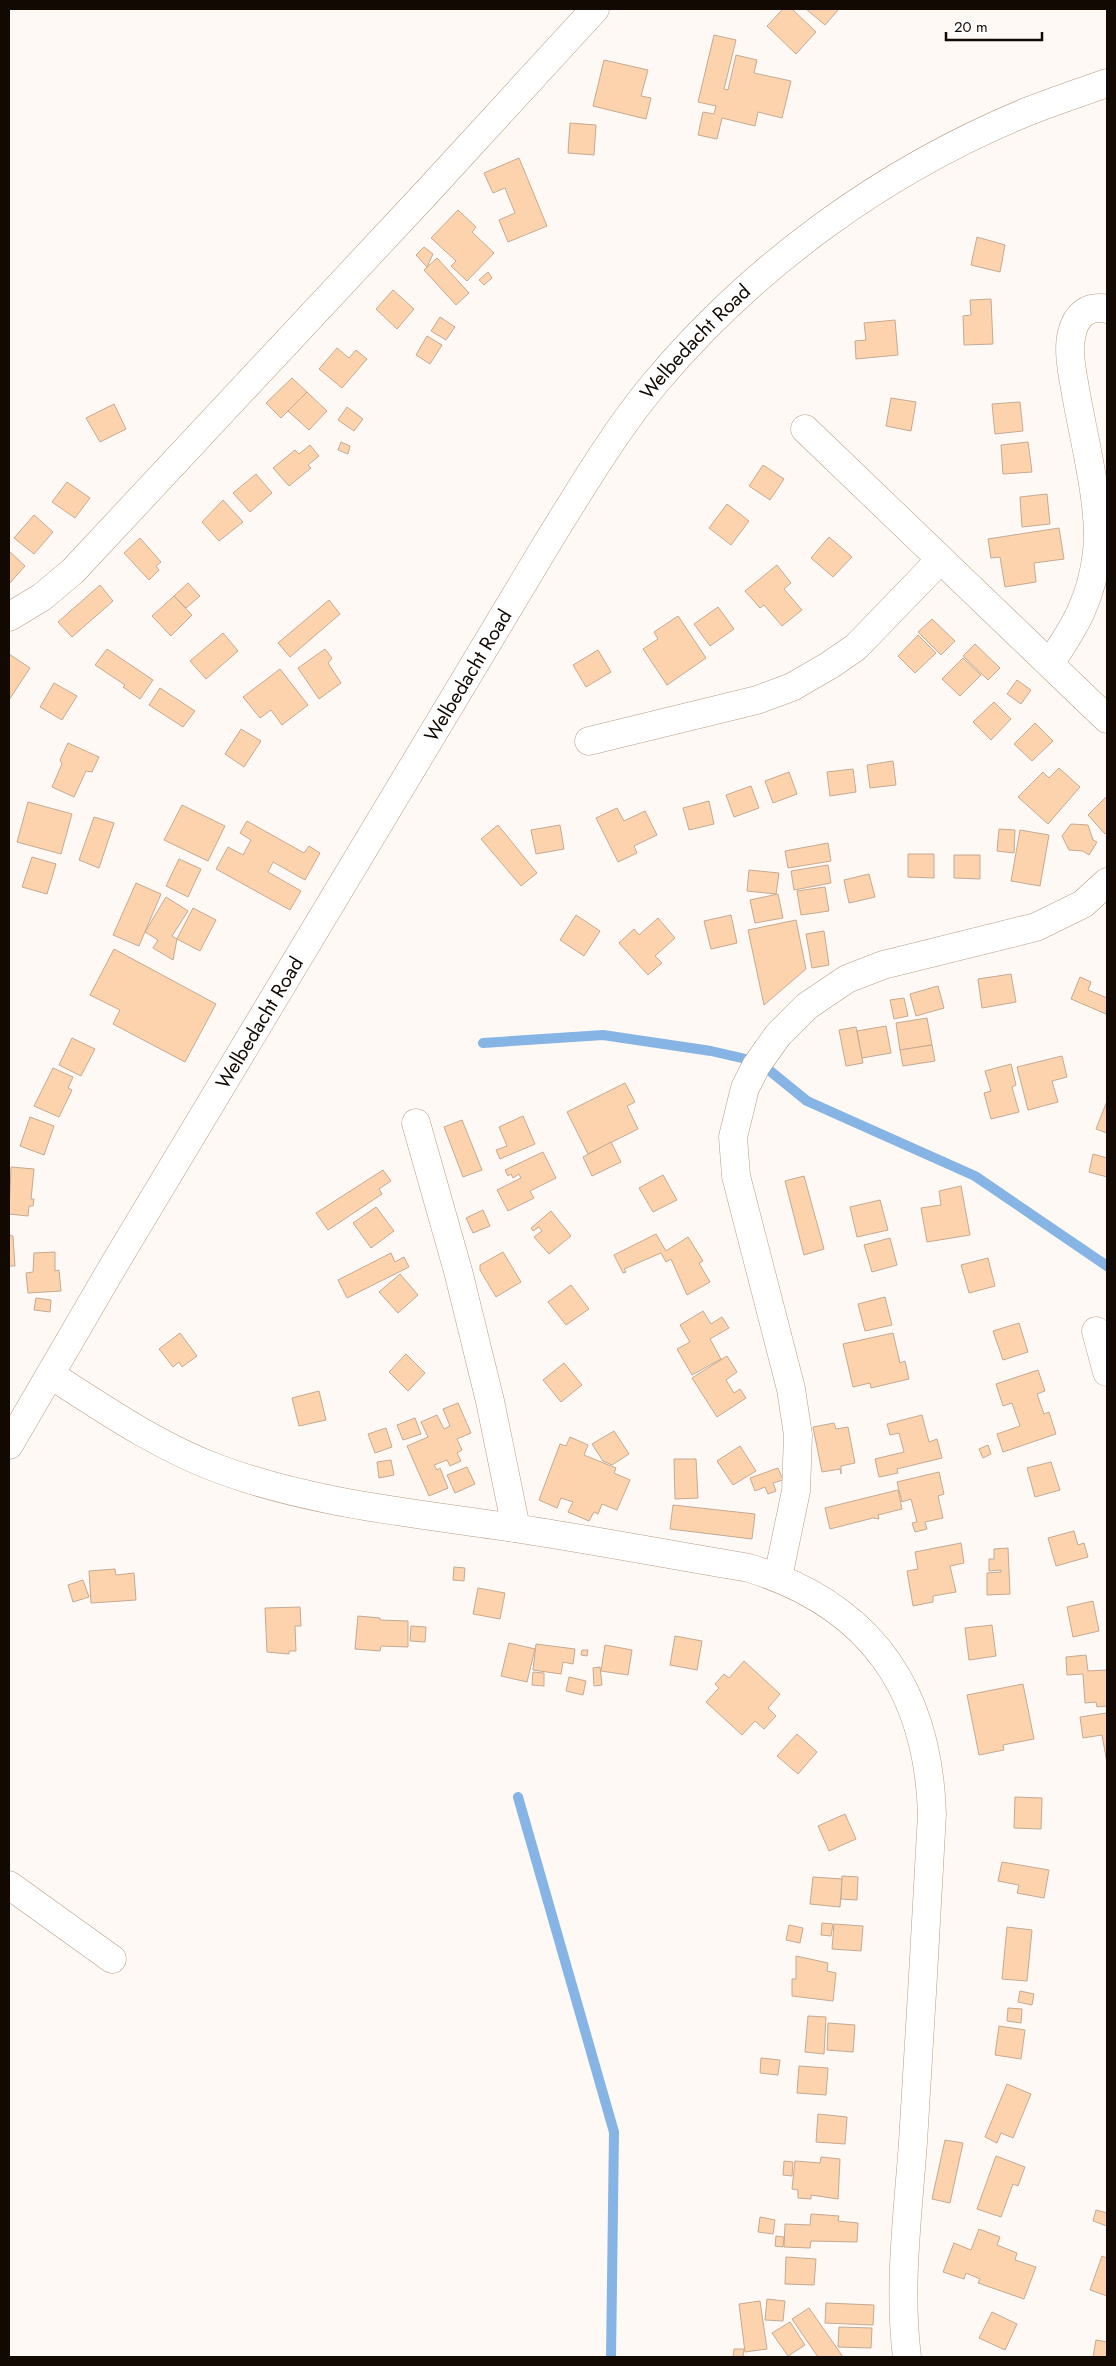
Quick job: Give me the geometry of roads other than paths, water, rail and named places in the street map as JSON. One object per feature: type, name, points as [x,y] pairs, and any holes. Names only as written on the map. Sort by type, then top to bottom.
[{"type":"street","points":[[9,617],[42,597],[73,571],[595,9]]},
{"type":"street","name":"Welbedacht Road","points":[[9,1445],[115,1263],[544,548],[593,469],[654,384],[729,303],[763,272],[803,239],[866,197],[947,150],[1028,112],[1107,83]]},
{"type":"street","points":[[1050,664],[1074,629],[1087,600],[1097,552],[1095,510],[1074,378],[1070,339],[1080,315],[1090,308],[1107,309]]},
{"type":"street","points":[[805,429],[1107,719]]},
{"type":"street","points":[[589,741],[757,700],[792,687],[856,647],[940,560]]},
{"type":"street","points":[[778,1577],[796,1491],[798,1435],[791,1389],[736,1176],[733,1137],[736,1118],[749,1080],[756,1066],[778,1035],[807,1006],[847,979],[883,965],[1036,927],[1083,904],[1107,882]]},
{"type":"street","points":[[416,1123],[458,1270],[490,1401],[516,1528]]},
{"type":"street","points":[[1096,1331],[1107,1368]]},
{"type":"street","points":[[51,1375],[169,1446],[217,1468],[251,1480],[310,1495],[749,1568],[778,1577],[815,1595],[848,1617],[870,1641],[899,1678],[916,1716],[927,1763],[932,1814],[904,2278],[904,2334],[907,2357]]},
{"type":"street","points":[[9,1885],[112,1959]]},
{"type":"waterway","points":[[483,1043],[603,1035],[711,1051],[759,1062],[807,1101],[975,1176],[1107,1266]]},
{"type":"waterway","points":[[518,1797],[614,2132],[611,2357]]}]
